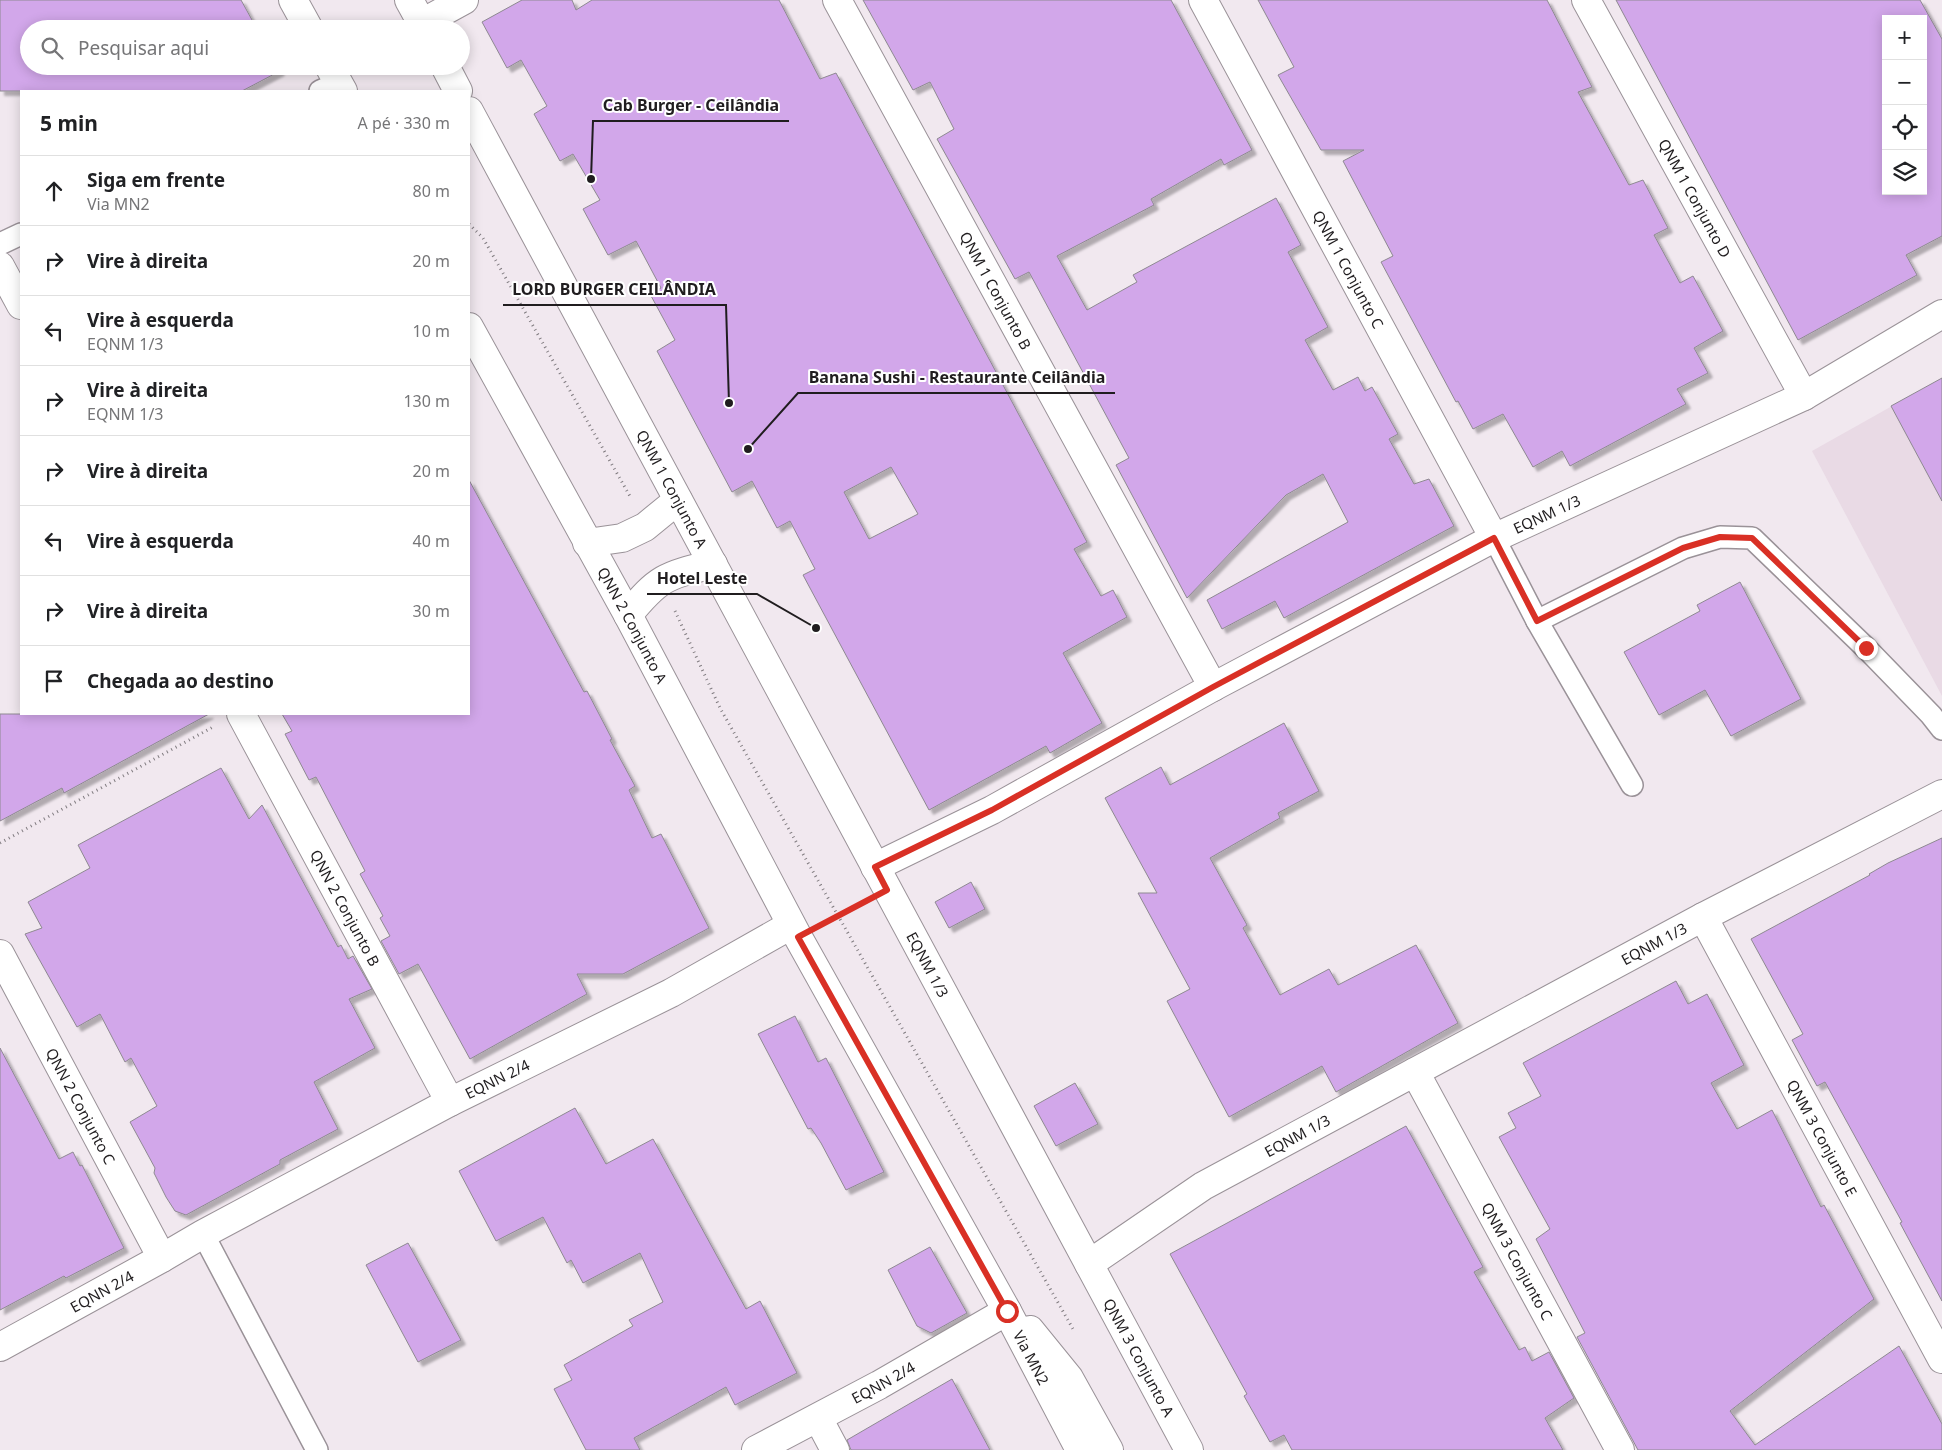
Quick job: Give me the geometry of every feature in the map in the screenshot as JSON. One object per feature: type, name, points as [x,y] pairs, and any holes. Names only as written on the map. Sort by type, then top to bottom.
[{"type":"street","points":[[293,0],[304,20]]},
{"type":"street","points":[[418,17],[464,0]]},
{"type":"street","name":"QNM 1 Conjunto B","points":[[837,0],[1213,687]]},
{"type":"street","name":"QNM 1 Conjunto C","points":[[1203,0],[1494,538]]},
{"type":"street","name":"QNM 1 Conjunto D","points":[[1586,0],[1804,396]]},
{"type":"street","points":[[450,75],[457,90]]},
{"type":"street","name":"QNM 1 Conjunto A","points":[[470,113],[881,878]]},
{"type":"street","points":[[0,266],[20,303]]},
{"type":"street","name":"EQNM 1/3","points":[[1942,314],[1804,396],[1494,538],[1213,687],[992,810],[881,878],[1089,1264],[1203,1186],[1703,917],[1942,794]]},
{"type":"street","name":"QNN 2 Conjunto A","points":[[470,329],[628,615],[794,931]]},
{"type":"street","points":[[587,543],[622,538],[645,527],[678,500]]},
{"type":"street","points":[[628,615],[650,588],[661,580],[676,573],[713,564]]},
{"type":"street","name":"QNN 2 Conjunto B","points":[[230,718],[450,1102]]},
{"type":"street","name":"QNM 3 Conjunto E","points":[[1703,917],[1942,1358]]},
{"type":"street","name":"EQNN 2/4","points":[[0,1347],[202,1234],[450,1102],[794,931]]},
{"type":"street","name":"Via MN2","points":[[794,931],[1007,1311],[1080,1450]]},
{"type":"street","name":"QNN 2 Conjunto C","points":[[0,954],[162,1258]]},
{"type":"street","name":"QNM 3 Conjunto C","points":[[1415,1072],[1620,1450]]},
{"type":"street","name":"QNM 3 Conjunto A","points":[[1089,1264],[1188,1450]]},
{"type":"street","points":[[988,1278],[1069,1378],[1109,1450]]},
{"type":"street","name":"EQNN 2/4","points":[[756,1450],[818,1418],[1007,1311]]},
{"type":"street","points":[[818,1418],[835,1450]]},
{"type":"lane","points":[[0,244],[20,234]]},
{"type":"lane","points":[[1537,621],[1683,548],[1720,537],[1752,538],[1866,648],[1932,715],[1942,729]]},
{"type":"lane","points":[[1494,538],[1537,621],[1632,785]]},
{"type":"lane","points":[[202,1234],[317,1450]]},
{"type":"path","points":[[470,225],[483,238],[640,514],[645,527]]},
{"type":"path","points":[[661,580],[720,708],[1078,1337]]},
{"type":"path","points":[[0,842],[230,718]]},
{"type":"path","points":[[794,931],[839,916],[881,878]]},
{"type":"shaded area","points":[[1942,378],[1942,696],[1812,451]]},
{"type":"building","points":[[0,0],[241,0],[252,20],[20,20],[20,75],[272,75],[244,90],[0,91]]},
{"type":"building","points":[[522,0],[572,0],[576,10],[592,0],[779,0],[820,79],[836,73],[1087,542],[1074,549],[1101,596],[1113,590],[1127,617],[1063,653],[1102,723],[1050,753],[1046,746],[929,810],[803,575],[815,569],[790,521],[777,528],[752,481],[732,492],[657,351],[675,340],[650,294],[661,288],[636,241],[608,255],[583,209],[600,200],[573,154],[560,161],[534,114],[547,106],[521,60],[507,68],[482,22]],"holes":[[[891,467],[918,514],[869,539],[844,492]]]},
{"type":"building","points":[[863,0],[1171,0],[1252,150],[1224,165],[1221,159],[1151,199],[1154,205],[1057,256],[1087,310],[1137,282],[1133,275],[1276,198],[1301,245],[1288,252],[1328,327],[1305,340],[1333,390],[1358,377],[1365,391],[1372,387],[1398,434],[1389,439],[1414,484],[1429,479],[1454,526],[1284,618],[1275,601],[1222,629],[1207,600],[1348,522],[1323,474],[1286,495],[1187,598],[1116,465],[1129,458],[1029,272],[1015,279],[937,139],[954,129],[930,82],[913,90]]},
{"type":"building","points":[[1258,0],[1547,0],[1592,87],[1578,92],[1629,185],[1643,180],[1668,228],[1654,235],[1680,283],[1693,276],[1723,331],[1694,348],[1708,373],[1677,389],[1686,404],[1570,466],[1562,451],[1533,467],[1503,414],[1473,429],[1458,401],[1456,402],[1381,262],[1393,256],[1343,161],[1364,150],[1321,150],[1278,75],[1294,67]]},
{"type":"building","points":[[1616,0],[1920,0],[1942,39],[1942,236],[1906,255],[1917,275],[1798,340]]},
{"type":"building","points":[[1942,378],[1942,501],[1891,406]]},
{"type":"building","points":[[470,482],[584,692],[587,691],[612,739],[610,740],[635,786],[629,790],[652,838],[661,834],[709,928],[623,974],[577,974],[587,994],[470,1059],[418,964],[399,974],[381,941],[390,936],[380,918],[383,916],[360,874],[365,871],[316,777],[309,780],[285,734],[292,731],[283,715],[470,715]]},
{"type":"building","points":[[1740,582],[1801,699],[1731,736],[1705,690],[1659,715],[1624,652],[1700,611],[1697,605]]},
{"type":"building","points":[[0,714],[207,715],[64,793],[62,788],[0,821]]},
{"type":"building","points":[[1284,723],[1319,791],[1278,813],[1280,818],[1210,858],[1247,925],[1243,928],[1280,995],[1329,969],[1338,985],[1416,945],[1458,1023],[1336,1092],[1322,1066],[1229,1117],[1167,1001],[1190,989],[1138,893],[1157,893],[1105,798],[1161,767],[1170,785]]},
{"type":"building","points":[[221,768],[249,819],[262,805],[338,947],[341,945],[348,959],[353,956],[372,989],[349,999],[375,1048],[314,1082],[338,1129],[280,1160],[280,1164],[186,1215],[175,1211],[166,1197],[154,1173],[155,1168],[130,1122],[157,1106],[131,1058],[125,1062],[100,1014],[77,1027],[25,934],[42,928],[28,902],[90,868],[78,845]]},
{"type":"building","points":[[1942,838],[1942,1301],[1900,1223],[1902,1222],[1825,1082],[1817,1086],[1792,1040],[1803,1034],[1751,939],[1870,875],[1888,863]]},
{"type":"building","points":[[971,882],[985,909],[949,928],[935,902]]},
{"type":"building","points":[[1676,981],[1688,1004],[1707,994],[1744,1065],[1711,1083],[1737,1129],[1772,1110],[1821,1207],[1824,1205],[1874,1299],[1730,1411],[1755,1445],[1899,1346],[1942,1424],[1942,1450],[1638,1450],[1577,1337],[1585,1333],[1536,1239],[1550,1229],[1499,1137],[1516,1128],[1508,1113],[1541,1096],[1523,1063]]},
{"type":"building","points":[[795,1016],[818,1062],[826,1058],[884,1172],[846,1190],[821,1143],[811,1128],[808,1129],[758,1034]]},
{"type":"building","points":[[0,1048],[59,1159],[73,1152],[80,1166],[82,1165],[124,1248],[66,1278],[64,1276],[0,1310]]},
{"type":"building","points":[[1075,1083],[1098,1124],[1056,1146],[1034,1106]]},
{"type":"building","points":[[575,1108],[606,1164],[653,1139],[746,1309],[760,1301],[797,1373],[735,1405],[726,1387],[634,1438],[640,1450],[586,1450],[554,1389],[572,1380],[564,1365],[633,1326],[629,1320],[663,1302],[640,1253],[583,1283],[571,1260],[567,1263],[543,1217],[496,1241],[459,1171]]},
{"type":"building","points":[[1406,1126],[1483,1267],[1474,1272],[1519,1350],[1525,1347],[1532,1361],[1549,1352],[1574,1398],[1545,1418],[1563,1450],[1292,1450],[1284,1435],[1270,1442],[1244,1396],[1247,1394],[1170,1254]]},
{"type":"building","points":[[408,1243],[461,1340],[418,1362],[366,1265]]},
{"type":"building","points":[[930,1247],[967,1313],[931,1333],[917,1326],[888,1270]]},
{"type":"building","points":[[952,1379],[990,1450],[851,1450],[847,1440]]},
{"type":"place","name":"Cab Burger - Ceilândia","points":[[591,179]]},
{"type":"place","name":"LORD BURGER CEILÂNDIA","points":[[729,403]]},
{"type":"place","name":"Banana Sushi - Restaurante Ceilândia","points":[[748,449]]},
{"type":"place","name":"Hotel Leste","points":[[816,628]]},
{"type":"route","points":[[1007,1311],[798,937],[887,890],[875,867],[992,810],[1213,687],[1494,538],[1537,621],[1683,548],[1720,537],[1752,538],[1866,648]]}]
